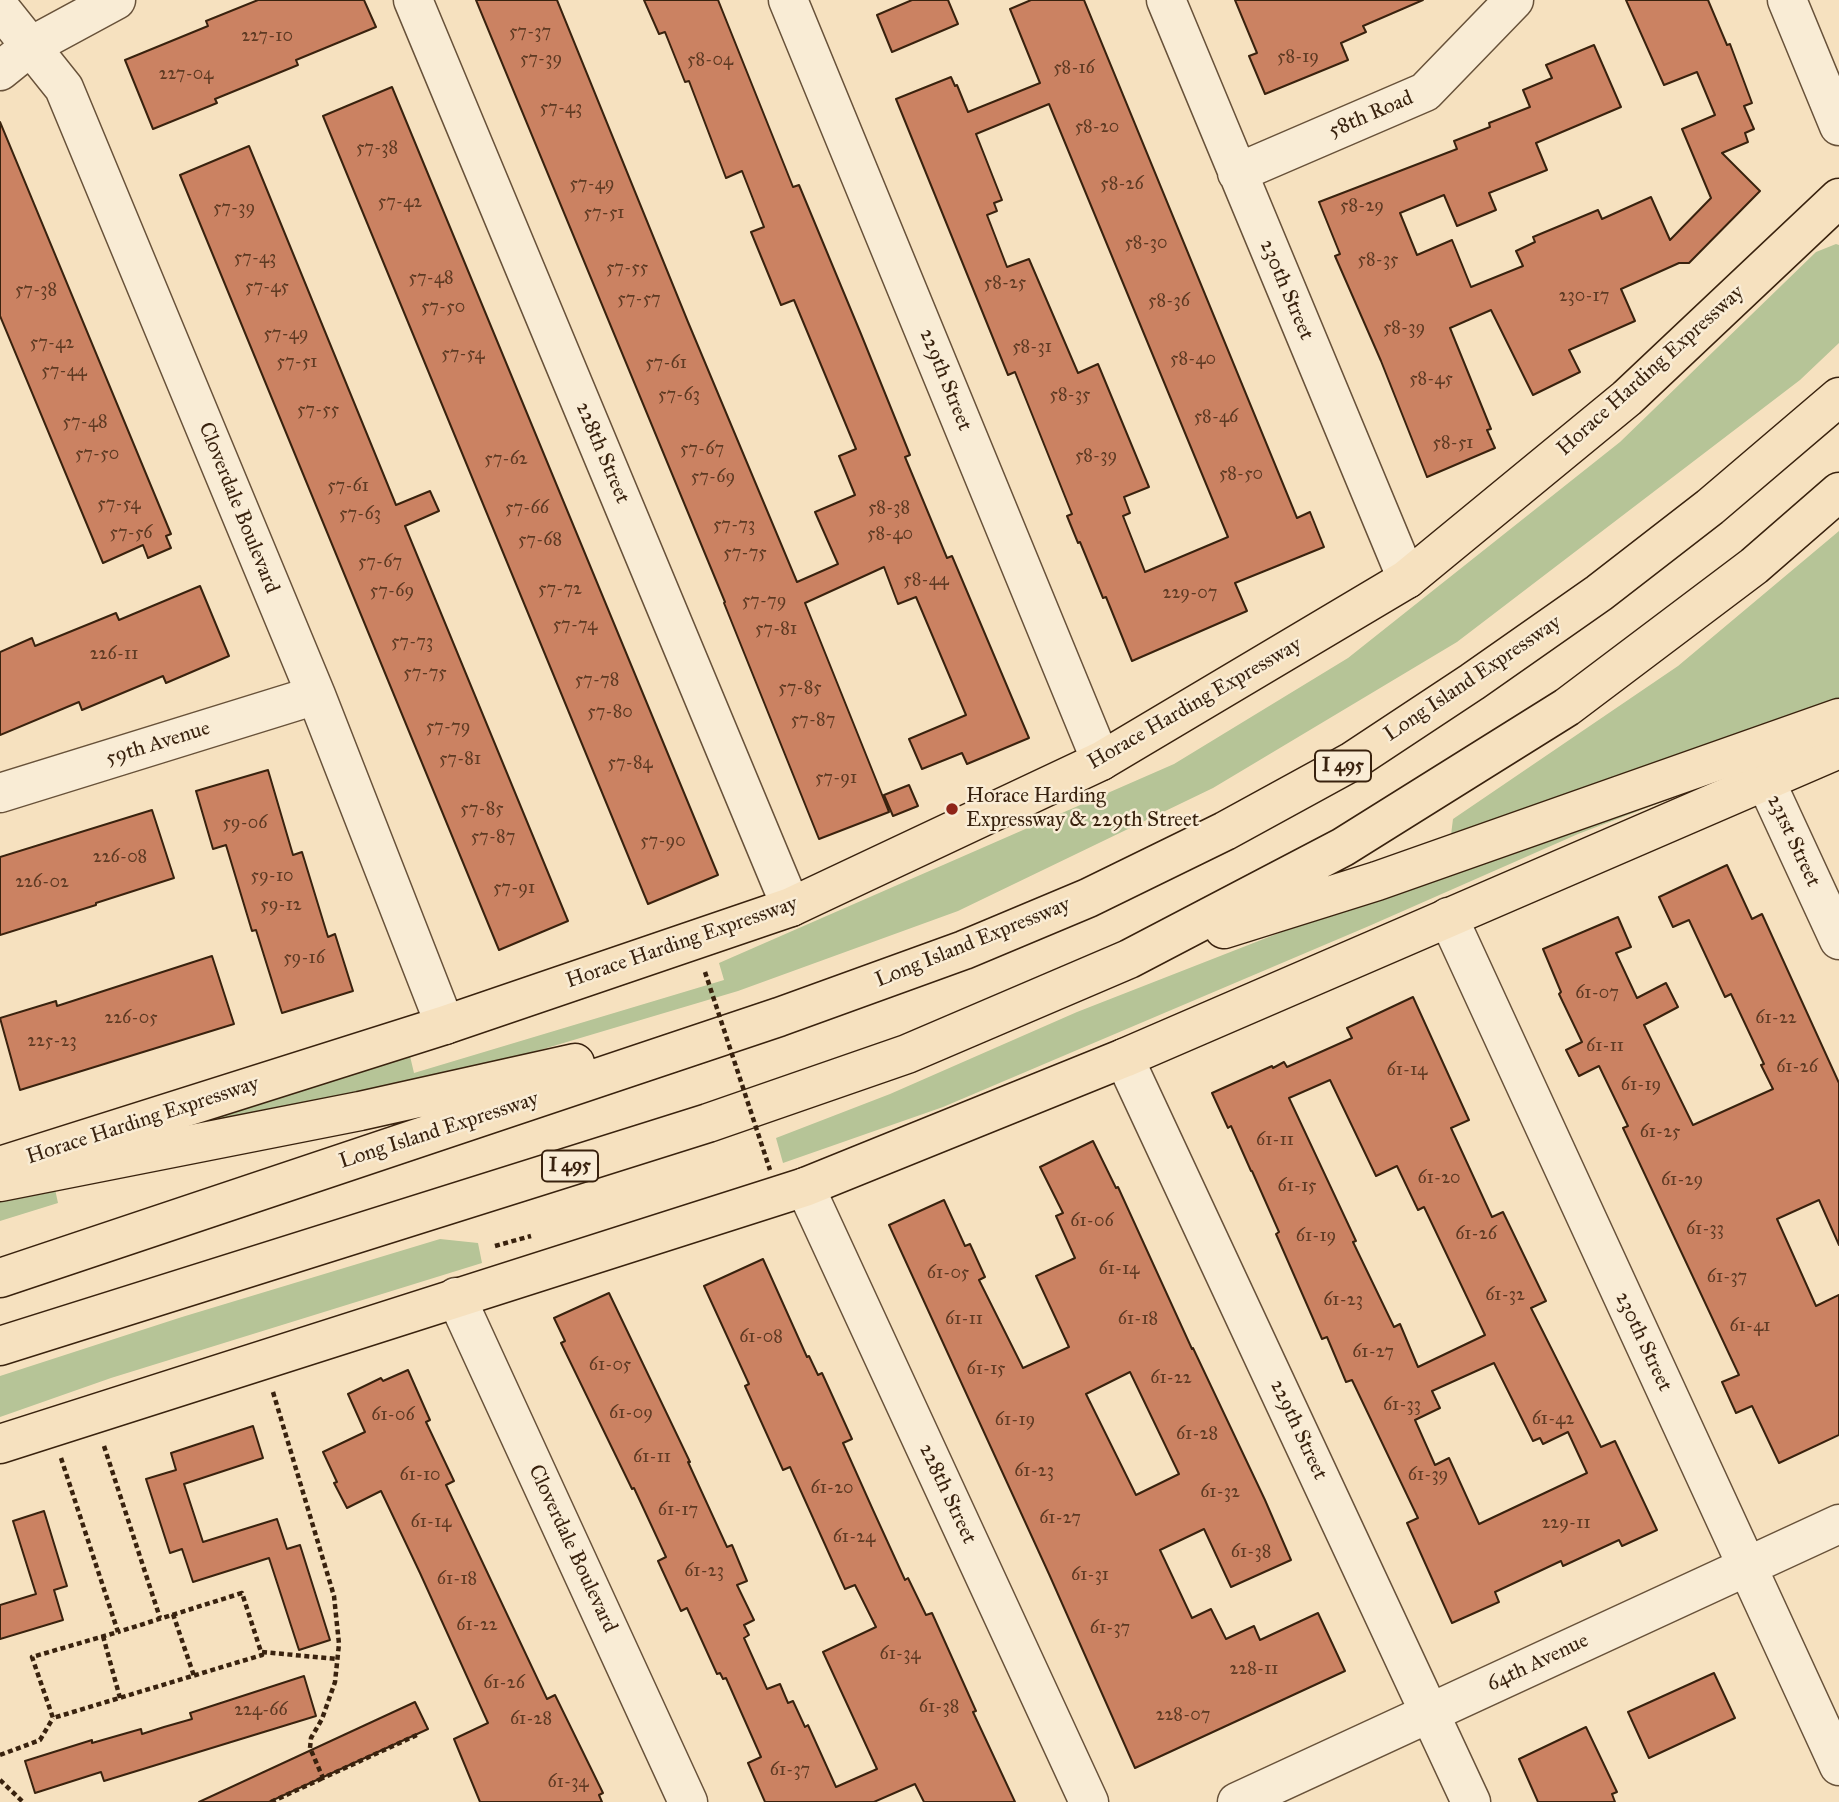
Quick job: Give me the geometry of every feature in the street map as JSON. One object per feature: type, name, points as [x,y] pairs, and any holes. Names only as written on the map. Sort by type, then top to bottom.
[{"type":"main road","name":"Horace Harding Expressway","points":[[0,1166],[445,1025],[791,907],[1101,761],[1406,579],[1627,398],[1839,198]]},
{"type":"main road","name":"Long Island Expressway","points":[[0,1278],[779,1017],[964,950],[1088,898],[1225,831],[1350,762],[1472,682],[1599,593],[1710,507],[1839,397]]},
{"type":"main road","name":"I 495","points":[[0,1346],[758,1106],[907,1055],[1129,959],[1343,847],[1567,706],[1754,566],[1839,492]]},
{"type":"main road","points":[[1129,959],[1377,881],[1839,718]]},
{"type":"main road","points":[[0,1444],[805,1187],[1124,1058],[1839,749]]},
{"type":"main road","points":[[0,1182],[360,1111],[779,1017]]},
{"type":"street","points":[[0,71],[31,46],[116,0]]},
{"type":"street","name":"228th Street","points":[[413,0],[791,907]]},
{"type":"street","name":"229th Street","points":[[788,0],[1101,761]]},
{"type":"street","name":"230th Street","points":[[1166,0],[1406,579]]},
{"type":"street","name":"58th Road","points":[[1237,173],[1425,92],[1514,0]]},
{"type":"street","points":[[1787,0],[1839,126]]},
{"type":"street","name":"Cloverdale Boulevard","points":[[0,8],[64,88],[316,695],[445,1025]]},
{"type":"street","name":"59th Avenue","points":[[0,793],[316,695]]},
{"type":"street","name":"231st Street","points":[[1765,780],[1839,940]]},
{"type":"street","name":"230th Street","points":[[1448,918],[1839,1766]]},
{"type":"street","name":"229th Street","points":[[1124,1058],[1471,1802]]},
{"type":"street","name":"228th Street","points":[[805,1187],[1088,1802]]},
{"type":"street","name":"Cloverdale Boulevard","points":[[456,1297],[688,1802]]},
{"type":"street","name":"64th Avenue","points":[[1237,1802],[1839,1524]]},
{"type":"path","points":[[705,972],[770,1170]]},
{"type":"path","points":[[271,1388],[334,1596],[338,1644],[335,1682],[322,1719],[311,1738],[310,1748],[323,1778]]},
{"type":"path","points":[[103,1441],[160,1618]]},
{"type":"path","points":[[60,1454],[118,1632]]},
{"type":"path","points":[[0,1755],[40,1740],[54,1718],[262,1656],[242,1592],[32,1657],[54,1718]]},
{"type":"path","points":[[173,1614],[194,1676]]},
{"type":"path","points":[[103,1636],[120,1698]]},
{"type":"path","points":[[261,1652],[337,1659]]},
{"type":"path","points":[[271,1802],[419,1734]]},
{"type":"path","points":[[0,1780],[23,1802]]},
{"type":"green space","points":[[1839,245],[1839,343],[1800,380],[1457,642],[1213,788],[958,911],[738,991],[540,1050],[401,1087],[96,1152],[410,1056],[414,1073],[724,980],[719,963],[1174,764],[1348,658],[1620,442],[1816,252]]},
{"type":"green space","points":[[1839,531],[1839,706],[1451,835],[1453,819],[1678,666]]},
{"type":"green space","points":[[1730,776],[1578,834],[943,1107],[783,1163],[776,1138],[890,1094],[1077,1012],[1302,924]]},
{"type":"green space","points":[[55,1189],[58,1203],[0,1221],[0,1200]]},
{"type":"green space","points":[[440,1239],[478,1243],[482,1263],[111,1378],[0,1417],[0,1376],[182,1317]]},
{"type":"building","points":[[258,0],[364,0],[376,27],[296,60],[298,65],[215,99],[217,103],[153,129],[125,60],[208,26],[206,21]]},
{"type":"building","points":[[476,0],[557,0],[797,582],[838,564],[815,512],[855,495],[839,456],[856,449],[794,300],[781,305],[751,232],[764,227],[742,171],[726,178],[689,81],[685,82],[665,32],[659,34],[644,0],[718,0],[793,187],[799,185],[861,334],[910,455],[905,457],[947,558],[952,556],[1029,738],[967,764],[962,753],[922,769],[909,739],[966,715],[916,597],[898,604],[884,567],[805,603],[889,812],[819,839],[725,602]]},
{"type":"building","points":[[912,0],[948,0],[958,24],[892,52],[877,15]]},
{"type":"building","points":[[1031,0],[1084,0],[1297,518],[1310,512],[1324,547],[1235,583],[1247,611],[1132,661],[1106,597],[1103,598],[1080,542],[1078,543],[1067,516],[1072,514],[1015,372],[1008,375],[896,99],[951,77],[968,112],[1040,83],[1010,9]],"holes":[[[1049,104],[1228,537],[1145,572],[1123,516],[1130,513],[1124,497],[1149,487],[1098,364],[1078,373],[1029,259],[1007,267],[987,215],[997,211],[994,203],[1002,200],[976,134]]]},
{"type":"building","points":[[1235,0],[1423,0],[1363,26],[1366,32],[1341,43],[1348,60],[1265,94],[1249,56],[1257,53]]},
{"type":"building","points":[[1626,0],[1708,0],[1727,45],[1730,44],[1752,103],[1744,106],[1754,129],[1745,133],[1748,142],[1722,153],[1760,191],[1689,263],[1679,263],[1621,289],[1635,321],[1569,350],[1580,372],[1533,395],[1491,310],[1450,328],[1491,429],[1487,430],[1495,448],[1427,477],[1381,361],[1335,256],[1340,254],[1319,202],[1457,149],[1454,141],[1490,127],[1489,123],[1530,107],[1523,90],[1552,78],[1546,65],[1594,45],[1621,107],[1536,143],[1547,170],[1489,193],[1496,210],[1457,226],[1444,195],[1400,213],[1417,255],[1452,240],[1471,287],[1523,266],[1516,251],[1535,242],[1533,237],[1598,210],[1602,219],[1651,197],[1670,240],[1711,198],[1682,129],[1715,115],[1697,72],[1664,85]]},
{"type":"building","points":[[392,87],[718,875],[648,904],[323,116]]},
{"type":"building","points":[[0,122],[171,534],[166,536],[171,548],[148,558],[143,545],[103,563],[0,316]]},
{"type":"building","points":[[249,146],[396,505],[430,491],[439,511],[405,526],[568,921],[499,950],[180,175]]},
{"type":"building","points":[[200,586],[229,656],[166,683],[163,676],[82,710],[79,702],[0,735],[0,652],[32,638],[35,646],[116,613],[119,620]]},
{"type":"building","points":[[268,770],[293,855],[302,852],[328,937],[335,934],[353,991],[282,1013],[256,930],[252,931],[226,845],[213,849],[196,791]]},
{"type":"building","points":[[909,785],[918,806],[893,816],[884,795]]},
{"type":"building","points":[[152,810],[174,878],[0,935],[0,857]]},
{"type":"building","points":[[1727,865],[1752,919],[1762,914],[1839,1083],[1839,1245],[1819,1200],[1777,1219],[1816,1306],[1839,1295],[1839,1435],[1779,1463],[1752,1406],[1736,1413],[1722,1382],[1739,1375],[1623,1128],[1628,1126],[1599,1066],[1579,1076],[1566,1050],[1582,1042],[1559,994],[1561,992],[1543,949],[1618,917],[1631,947],[1616,953],[1637,998],[1666,983],[1678,1007],[1644,1025],[1693,1125],[1773,1089],[1731,994],[1725,997],[1689,920],[1673,927],[1659,897]]},
{"type":"building","points":[[212,956],[234,1024],[20,1090],[0,1018],[56,1001],[57,1006]]},
{"type":"building","points":[[1413,997],[1469,1120],[1451,1128],[1492,1217],[1503,1212],[1546,1301],[1531,1308],[1601,1447],[1615,1441],[1657,1530],[1622,1546],[1619,1540],[1563,1566],[1561,1561],[1495,1592],[1499,1602],[1452,1623],[1407,1523],[1418,1518],[1352,1380],[1346,1382],[1327,1337],[1322,1339],[1252,1171],[1212,1093],[1272,1066],[1273,1068],[1284,1062],[1287,1067],[1352,1038],[1347,1028]],"holes":[[[1330,1080],[1376,1176],[1397,1166],[1418,1210],[1424,1207],[1485,1335],[1418,1367],[1400,1324],[1394,1327],[1353,1242],[1356,1241],[1289,1098]],[[1494,1363],[1533,1441],[1540,1438],[1543,1444],[1568,1432],[1587,1473],[1479,1524],[1449,1458],[1435,1465],[1415,1420],[1440,1408],[1432,1391]]]},
{"type":"building","points":[[1093,1141],[1116,1188],[1118,1187],[1291,1560],[1231,1587],[1204,1529],[1160,1550],[1192,1618],[1211,1609],[1226,1639],[1254,1626],[1260,1640],[1318,1613],[1345,1671],[1135,1768],[889,1225],[944,1200],[965,1246],[970,1244],[985,1277],[979,1280],[1023,1368],[1069,1347],[1036,1276],[1075,1258],[1056,1216],[1063,1213],[1040,1167]],"holes":[[[1130,1372],[1179,1474],[1136,1495],[1086,1394]]]},
{"type":"building","points":[[763,1259],[807,1357],[809,1356],[818,1375],[822,1373],[852,1439],[843,1443],[905,1580],[908,1578],[926,1615],[932,1613],[976,1711],[973,1712],[1015,1802],[924,1802],[915,1784],[874,1802],[765,1802],[748,1763],[761,1757],[726,1678],[723,1679],[720,1673],[717,1674],[687,1608],[681,1611],[658,1561],[666,1557],[561,1343],[565,1341],[554,1318],[609,1293],[690,1462],[727,1547],[732,1545],[747,1581],[737,1585],[754,1620],[744,1625],[749,1635],[744,1638],[767,1689],[780,1684],[788,1703],[793,1701],[805,1727],[808,1725],[836,1787],[877,1769],[823,1652],[876,1627],[855,1585],[845,1589],[790,1467],[783,1470],[745,1386],[749,1384],[704,1286]]},
{"type":"building","points":[[408,1370],[430,1420],[426,1422],[454,1481],[446,1485],[547,1699],[555,1695],[603,1793],[599,1795],[602,1802],[480,1802],[454,1739],[488,1723],[420,1573],[381,1491],[347,1508],[334,1483],[337,1482],[323,1452],[365,1432],[348,1394],[381,1378],[383,1381]]},
{"type":"building","points":[[253,1426],[263,1458],[184,1484],[203,1542],[277,1519],[287,1549],[300,1545],[330,1640],[299,1650],[269,1558],[193,1582],[182,1549],[170,1553],[146,1479],[176,1470],[171,1453]]},
{"type":"building","points":[[44,1511],[67,1586],[54,1590],[63,1620],[0,1639],[0,1605],[36,1594],[13,1521]]},
{"type":"building","points":[[1714,1673],[1735,1718],[1649,1758],[1628,1712]]},
{"type":"building","points":[[304,1676],[316,1716],[104,1781],[101,1772],[35,1793],[25,1761],[92,1740],[92,1743],[141,1729],[142,1734],[192,1719],[190,1713]]},
{"type":"building","points":[[415,1702],[428,1729],[269,1802],[199,1802]]},
{"type":"building","points":[[1586,1727],[1617,1792],[1612,1794],[1615,1802],[1538,1802],[1519,1759]]},
{"type":"place","name":"Horace Harding Expressway & 229th Street","points":[[952,809]]}]
